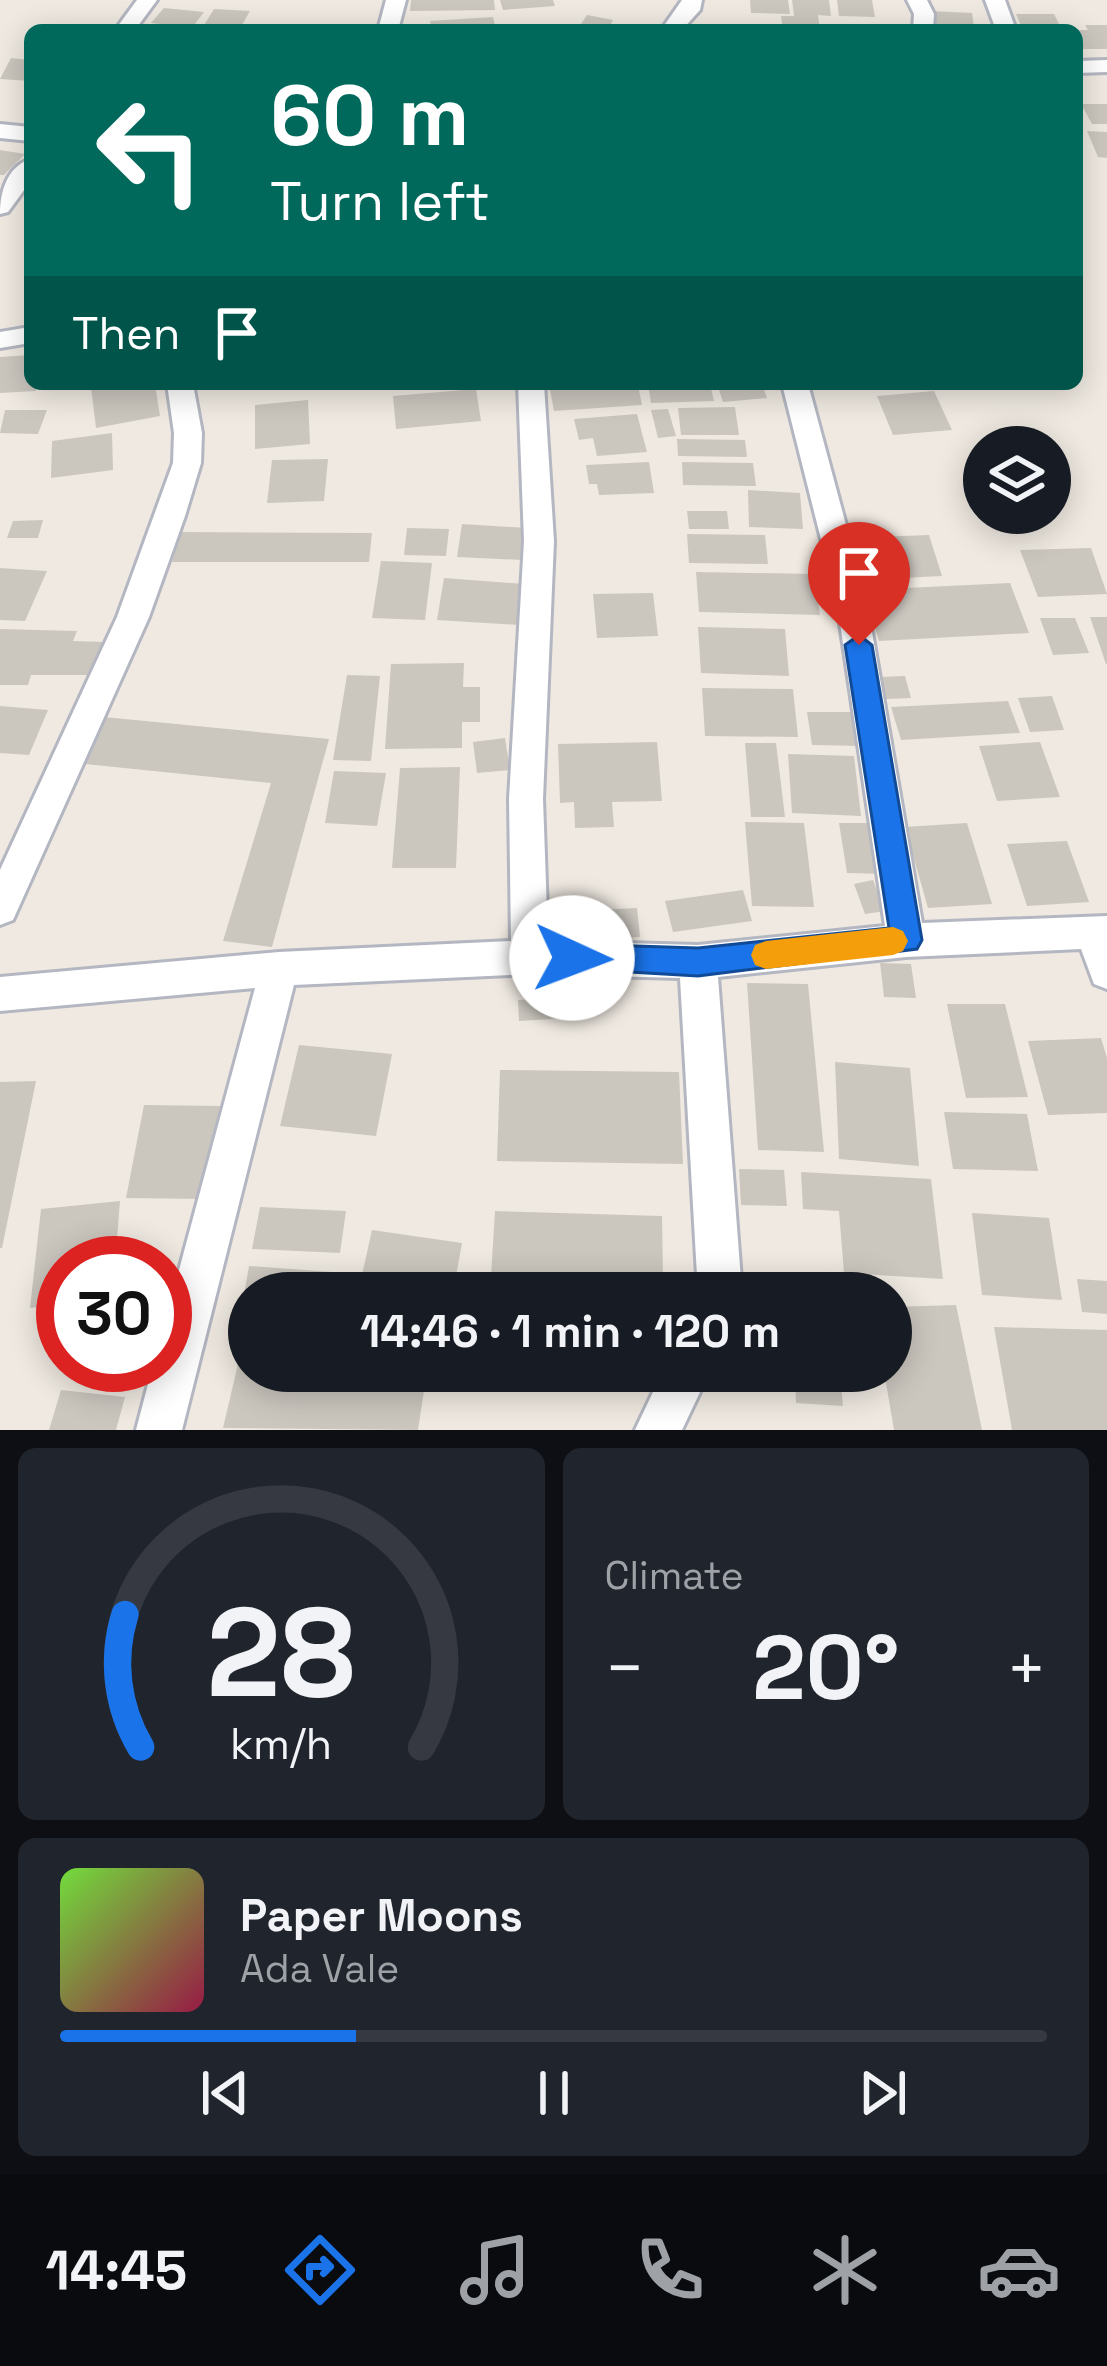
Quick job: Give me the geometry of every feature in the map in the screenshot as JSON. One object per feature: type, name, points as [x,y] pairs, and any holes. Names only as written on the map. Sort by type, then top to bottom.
[{"type":"street","points":[[0,207],[24,174]]},
{"type":"street","points":[[0,909],[133,617],[170,516],[187,463],[181,390]]},
{"type":"street","points":[[530,390],[539,541],[526,799],[530,957]]},
{"type":"street","points":[[797,390],[852,603],[907,940]]},
{"type":"street","points":[[0,994],[279,969],[530,957],[698,962],[907,940],[1101,933],[1107,972]]},
{"type":"street","points":[[698,962],[719,1272]]},
{"type":"street","points":[[159,1430],[279,969]]},
{"type":"street","points":[[658,1430],[677,1392]]},
{"type":"building","points":[[411,0],[494,0],[495,10],[410,11]]},
{"type":"building","points":[[500,0],[553,0],[555,6],[503,10]]},
{"type":"building","points":[[750,0],[788,0],[790,14],[751,13]]},
{"type":"building","points":[[792,0],[829,0],[831,16],[818,15],[819,24],[782,24],[781,16],[794,16]]},
{"type":"building","points":[[837,0],[872,0],[875,17],[839,16]]},
{"type":"building","points":[[164,8],[204,12],[195,24],[151,23]]},
{"type":"building","points":[[214,9],[250,11],[242,24],[205,24]]},
{"type":"building","points":[[931,11],[972,13],[974,24],[933,24]]},
{"type":"building","points":[[1016,14],[1054,14],[1059,24],[1020,24]]},
{"type":"building","points":[[587,15],[613,20],[611,24],[581,24]]},
{"type":"building","points":[[493,17],[495,24],[431,24]]},
{"type":"building","points":[[1085,25],[1107,25],[1107,49],[1083,49],[1083,30],[1088,30]]},
{"type":"building","points":[[11,58],[24,59],[24,81],[0,79]]},
{"type":"building","points":[[1083,104],[1107,104],[1107,124],[1092,124]]},
{"type":"building","points":[[1087,131],[1107,132],[1107,158],[1098,157]]},
{"type":"building","points":[[0,150],[24,154],[4,175],[0,175]]},
{"type":"building","points":[[24,355],[24,390],[36,391],[0,393],[0,357]]},
{"type":"building","points":[[91,390],[156,390],[160,416],[96,428]]},
{"type":"building","points":[[476,390],[481,421],[396,429],[393,396]]},
{"type":"building","points":[[550,390],[639,390],[642,405],[554,411]]},
{"type":"building","points":[[649,390],[711,390],[714,401],[651,403]]},
{"type":"building","points":[[719,390],[764,390],[767,398],[723,402]]},
{"type":"building","points":[[934,391],[952,430],[893,435],[877,396]]},
{"type":"building","points":[[308,400],[310,444],[255,449],[255,405]]},
{"type":"building","points":[[735,407],[739,435],[681,435],[678,408]]},
{"type":"building","points":[[668,409],[676,436],[658,438],[651,410]]},
{"type":"building","points":[[5,410],[47,410],[38,434],[0,433]]},
{"type":"building","points":[[637,414],[647,452],[597,456],[593,438],[579,440],[574,419]]},
{"type":"building","points":[[112,433],[113,470],[51,478],[52,441]]},
{"type":"building","points":[[677,439],[745,440],[747,457],[678,456]]},
{"type":"building","points":[[328,459],[324,501],[267,503],[272,460]]},
{"type":"building","points":[[649,462],[654,493],[599,495],[597,484],[589,484],[586,465]]},
{"type":"building","points":[[682,462],[753,463],[756,486],[683,485]]},
{"type":"building","points":[[748,490],[800,493],[803,529],[749,527]]},
{"type":"building","points":[[687,511],[727,511],[729,529],[689,529]]},
{"type":"building","points":[[43,520],[38,538],[7,538],[13,521]]},
{"type":"building","points":[[462,524],[527,528],[523,560],[457,557]]},
{"type":"building","points":[[407,528],[449,529],[446,556],[404,555]]},
{"type":"building","points":[[179,532],[372,533],[369,562],[172,562]]},
{"type":"building","points":[[687,534],[765,535],[768,564],[689,563]]},
{"type":"building","points":[[929,535],[942,576],[862,580],[850,538]]},
{"type":"building","points":[[1091,548],[1107,594],[1038,597],[1020,550]]},
{"type":"building","points":[[381,561],[432,563],[425,620],[372,618]]},
{"type":"building","points":[[0,568],[47,571],[25,621],[0,620]]},
{"type":"building","points":[[696,572],[814,574],[820,615],[699,612]]},
{"type":"building","points":[[444,578],[524,584],[519,625],[437,620]]},
{"type":"building","points":[[1010,583],[1029,633],[879,641],[864,590]]},
{"type":"building","points":[[653,593],[658,636],[597,638],[593,594]]},
{"type":"building","points":[[1090,617],[1107,617],[1107,664],[1106,664]]},
{"type":"building","points":[[1040,618],[1075,618],[1089,653],[1053,655]]},
{"type":"building","points":[[698,627],[785,629],[789,676],[701,673]]},
{"type":"building","points":[[0,629],[77,631],[73,641],[104,642],[94,675],[31,675],[28,685],[0,685]]},
{"type":"building","points":[[464,663],[463,687],[480,687],[480,722],[462,722],[462,748],[385,749],[391,664]]},
{"type":"building","points":[[347,675],[380,676],[371,761],[333,760]]},
{"type":"building","points":[[905,676],[911,698],[886,699],[880,677]]},
{"type":"building","points":[[702,688],[793,689],[798,737],[705,736]]},
{"type":"building","points":[[1052,696],[1064,730],[1030,732],[1018,698]]},
{"type":"building","points":[[1008,701],[1020,733],[901,740],[891,707]]},
{"type":"building","points":[[0,706],[48,710],[29,755],[0,753]]},
{"type":"building","points":[[807,712],[856,712],[863,746],[812,745]]},
{"type":"building","points":[[104,717],[329,739],[272,947],[223,941],[271,783],[85,764]]},
{"type":"building","points":[[505,738],[510,770],[477,773],[473,742]]},
{"type":"building","points":[[657,742],[662,801],[612,802],[614,827],[575,828],[574,802],[560,803],[558,744]]},
{"type":"building","points":[[1040,742],[1060,797],[997,801],[979,746]]},
{"type":"building","points":[[745,743],[776,743],[785,817],[751,817]]},
{"type":"building","points":[[788,754],[854,756],[861,816],[792,813]]},
{"type":"building","points":[[460,767],[456,868],[392,868],[400,768]]},
{"type":"building","points":[[334,771],[386,773],[377,826],[325,823]]},
{"type":"building","points":[[745,822],[804,823],[814,907],[752,906]]},
{"type":"building","points":[[839,823],[876,823],[885,874],[847,873]]},
{"type":"building","points":[[967,823],[992,904],[928,908],[905,827]]},
{"type":"building","points":[[1067,841],[1089,902],[1027,906],[1007,844]]},
{"type":"building","points":[[873,880],[885,911],[865,914],[854,884]]},
{"type":"building","points":[[743,890],[752,921],[673,932],[665,901]]},
{"type":"building","points":[[637,908],[640,937],[559,941],[557,912]]},
{"type":"building","points":[[880,963],[911,964],[916,998],[884,997]]},
{"type":"building","points":[[747,983],[808,984],[824,1152],[758,1150]]},
{"type":"building","points":[[567,997],[569,1018],[519,1021],[518,1000]]},
{"type":"building","points":[[947,1004],[1005,1004],[1028,1097],[966,1098]]},
{"type":"building","points":[[1101,1038],[1107,1058],[1107,1113],[1048,1115],[1028,1041]]},
{"type":"building","points":[[299,1045],[392,1054],[376,1136],[280,1126]]},
{"type":"building","points":[[835,1062],[910,1068],[919,1166],[839,1159]]},
{"type":"building","points":[[500,1070],[679,1072],[683,1164],[497,1161]]},
{"type":"building","points":[[36,1081],[2,1248],[0,1248],[0,1082]]},
{"type":"building","points":[[144,1105],[220,1106],[204,1199],[126,1198]]},
{"type":"building","points":[[944,1112],[1027,1114],[1038,1171],[953,1169]]},
{"type":"building","points":[[739,1169],[784,1170],[787,1206],[741,1205]]},
{"type":"building","points":[[801,1172],[931,1179],[943,1279],[912,1277],[912,1272],[844,1272],[839,1211],[803,1209]]},
{"type":"building","points":[[120,1201],[117,1236],[38,1236],[41,1209]]},
{"type":"building","points":[[260,1207],[346,1211],[340,1253],[252,1249]]},
{"type":"building","points":[[495,1211],[662,1216],[663,1272],[491,1272]]},
{"type":"building","points":[[972,1213],[1049,1218],[1062,1300],[982,1295]]},
{"type":"building","points":[[372,1230],[462,1243],[457,1272],[363,1272]]},
{"type":"building","points":[[36,1254],[36,1307],[30,1308]]},
{"type":"building","points":[[249,1266],[332,1272],[248,1272]]},
{"type":"building","points":[[1077,1279],[1107,1281],[1107,1314],[1082,1312]]},
{"type":"building","points":[[956,1305],[982,1430],[894,1430],[888,1392],[912,1392],[912,1306]]},
{"type":"building","points":[[994,1327],[1107,1330],[1107,1430],[1012,1430]]},
{"type":"building","points":[[60,1392],[125,1397],[116,1430],[49,1430]]},
{"type":"building","points":[[231,1392],[424,1392],[418,1430],[223,1428]]},
{"type":"building","points":[[796,1392],[842,1392],[843,1406],[796,1403]]},
{"type":"slow traffic","points":[[766,955],[893,941]]},
{"type":"route","points":[[572,958],[698,962],[907,940],[859,645]]}]
